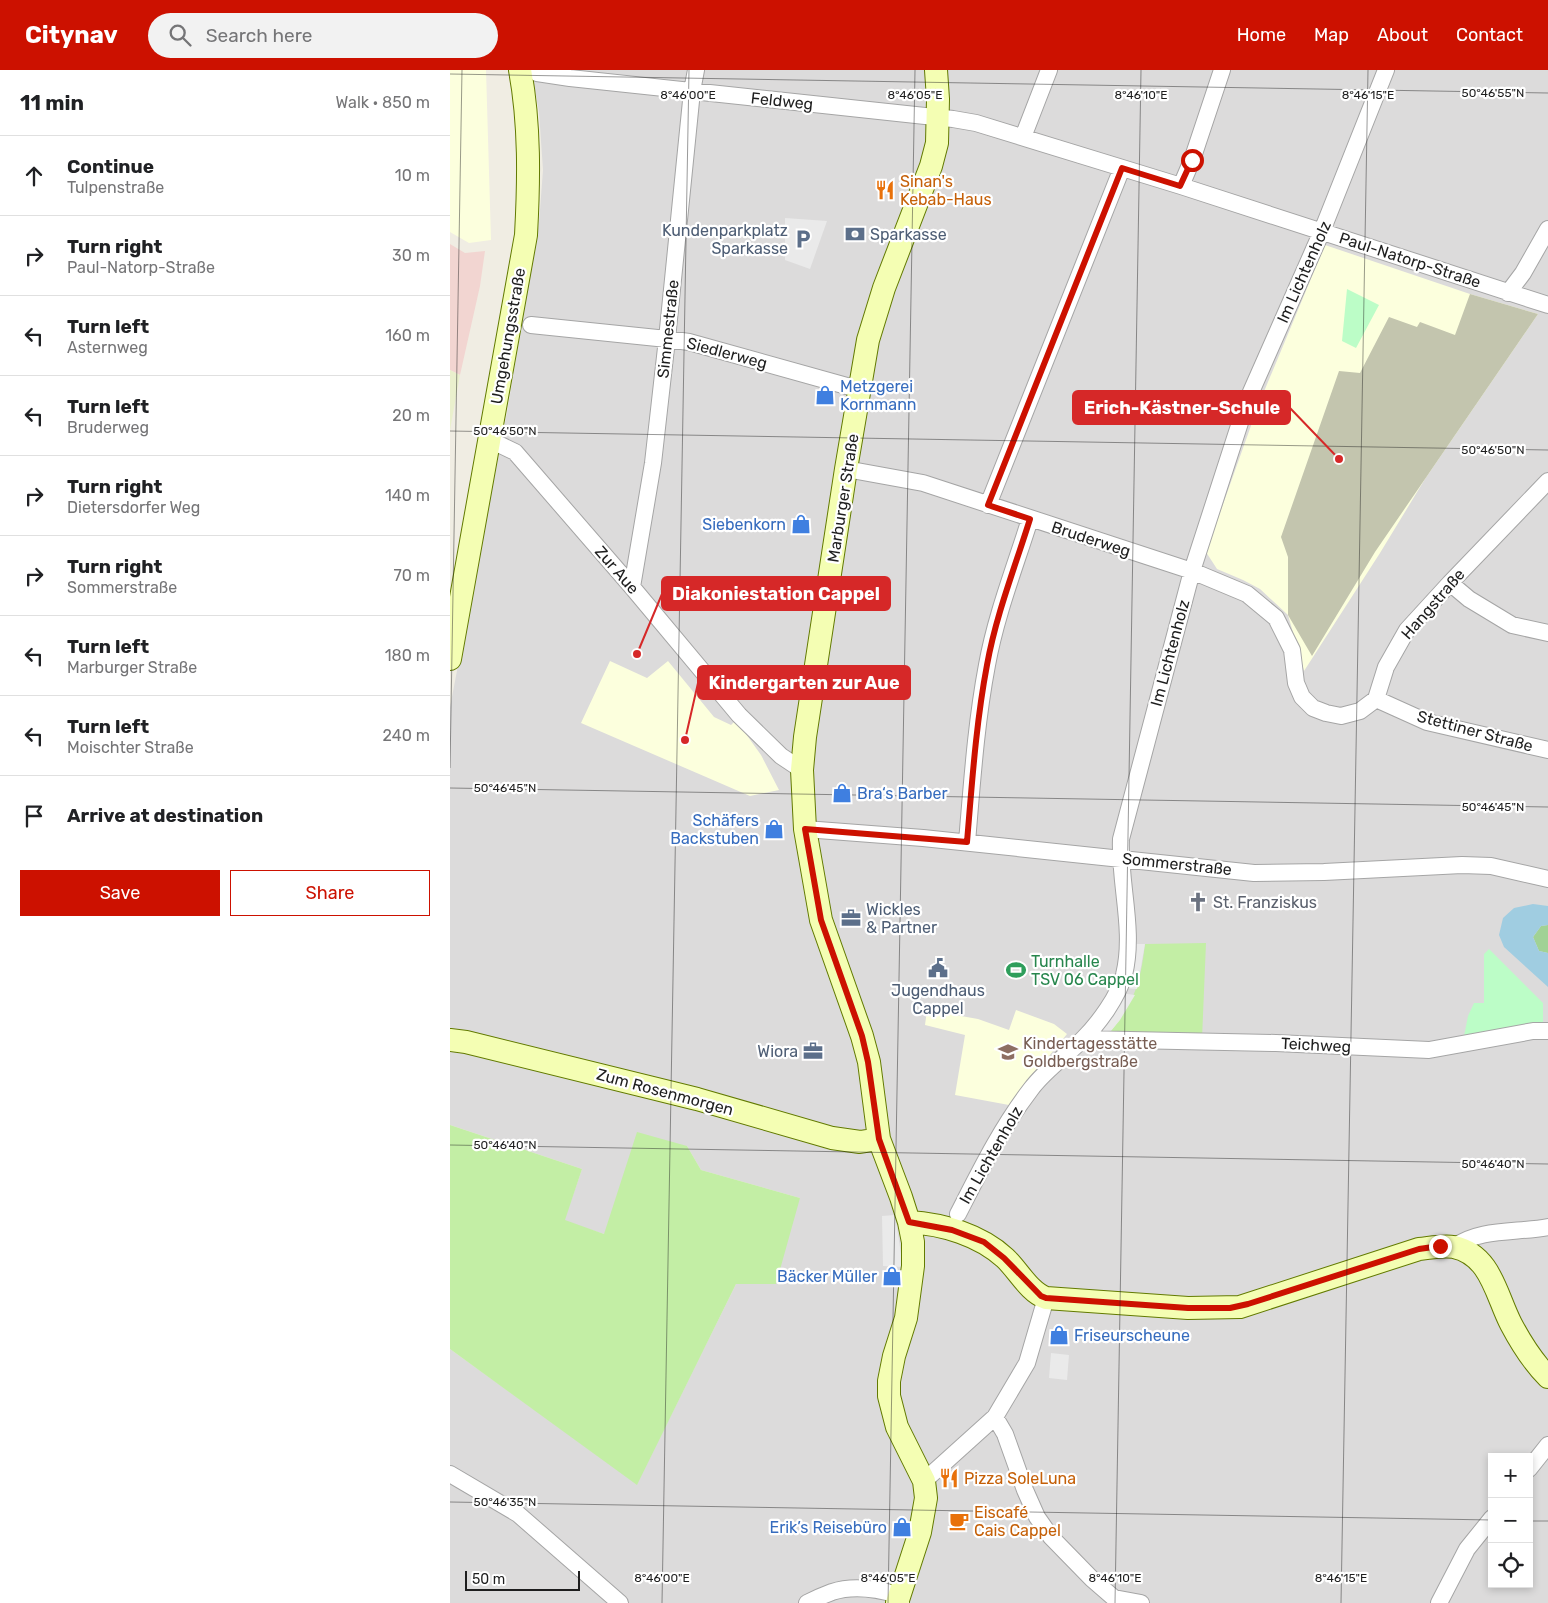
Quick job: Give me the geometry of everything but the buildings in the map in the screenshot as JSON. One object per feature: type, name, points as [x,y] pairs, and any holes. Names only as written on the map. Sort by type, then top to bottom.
[{"type":"street","name":"Simmestraße","points":[[632,587],[653,463],[668,339],[692,91],[696,70]]},
{"type":"street","points":[[1023,137],[1049,70]]},
{"type":"street","points":[[1180,186],[1192,160],[1222,70]]},
{"type":"street","name":"Im Lichtenholz","points":[[958,1214],[994,1144],[1012,1114],[1047,1069],[1083,1039],[1119,990],[1126,964],[1128,928],[1120,858],[1121,839],[1192,571],[1247,401],[1322,231],[1386,70]]},
{"type":"street","name":"Feldweg","points":[[528,71],[570,74],[692,91],[937,117]]},
{"type":"street","name":"Umgehungsstraße","points":[[450,659],[526,235],[529,170],[524,99],[528,71]]},
{"type":"street","name":"Marburger Straße","points":[[924,1481],[897,1427],[889,1396],[889,1381],[894,1356],[906,1318],[911,1282],[913,1242],[909,1222],[879,1139],[868,1062],[862,1036],[821,920],[805,829],[802,770],[805,737],[846,468],[861,390],[868,340],[931,166],[938,137],[937,117],[941,71]]},
{"type":"street","name":"Paul-Natorp-Straße","points":[[937,117],[976,123],[1023,137],[1322,231],[1358,245],[1548,305]]},
{"type":"street","points":[[988,505],[1122,168]]},
{"type":"street","points":[[1508,293],[1523,273],[1548,229]]},
{"type":"street","name":"Siedlerweg","points":[[531,325],[668,339],[722,351],[861,390]]},
{"type":"street","name":"Zur Aue","points":[[490,440],[515,452],[632,587],[739,715],[782,756],[802,770]]},
{"type":"street","name":"Bruderweg","points":[[846,468],[922,483],[1192,571]]},
{"type":"street","name":"Hangstraße","points":[[1376,699],[1386,667],[1407,630],[1548,481]]},
{"type":"street","points":[[967,842],[977,731],[987,665],[993,638],[1030,519]]},
{"type":"street","points":[[1192,571],[1247,594],[1276,618],[1292,650],[1296,683],[1302,697],[1313,708],[1341,716],[1360,711],[1376,699]]},
{"type":"street","points":[[1450,583],[1469,600],[1512,625],[1548,633]]},
{"type":"street","name":"Stettiner Straße","points":[[1376,699],[1427,722],[1548,750]]},
{"type":"street","name":"Sommerstraße","points":[[805,829],[967,842],[1254,873],[1324,872],[1462,865],[1491,866],[1548,879]]},
{"type":"street","name":"Teichweg","points":[[1083,1039],[1276,1043],[1429,1050],[1548,1031]]},
{"type":"street","name":"Zum Rosenmorgen","points":[[450,1040],[466,1042],[697,1099],[832,1138],[860,1142],[879,1139]]},
{"type":"street","points":[[909,1222],[952,1230],[984,1242],[1004,1258],[1041,1296],[1046,1298],[1188,1308],[1240,1307],[1419,1249],[1440,1246],[1454,1247],[1475,1257],[1487,1269],[1510,1323],[1524,1348],[1548,1377]]},
{"type":"street","points":[[1454,1247],[1481,1235],[1548,1227]]},
{"type":"street","points":[[807,1603],[834,1591],[854,1589],[872,1589],[899,1600],[920,1532],[926,1498],[924,1481],[995,1417],[1028,1363],[1046,1298]]},
{"type":"street","points":[[995,1417],[1005,1434],[1025,1490],[1038,1517],[1051,1537],[1115,1600],[1141,1603]]},
{"type":"street","points":[[1533,1464],[1548,1445]]},
{"type":"street","points":[[450,1474],[518,1514],[620,1603]]},
{"type":"street","points":[[1439,1603],[1467,1549],[1488,1523]]},
{"type":"shaded area","points":[[450,70],[486,70],[491,240],[469,243],[450,232]]},
{"type":"shaded area","points":[[531,70],[1548,70],[1548,1603],[450,1603],[450,1349],[637,1484],[736,1284],[800,1198],[701,1170],[687,1146],[604,1234],[564,1221],[582,1169],[450,1125],[450,707],[507,412],[539,223],[543,170],[539,112]]},
{"type":"shaded area","name":"Kundenparkplatz Sparkasse","points":[[785,218],[827,221],[810,269],[785,260]]},
{"type":"shaded area","points":[[450,244],[465,253],[485,251],[480,286],[460,375],[450,370]]},
{"type":"shaded area","points":[[1325,245],[1470,294],[1538,314],[1425,479],[1304,671],[1288,615],[1260,589],[1217,569],[1206,552],[1258,406]]},
{"type":"shaded area","points":[[1470,294],[1538,314],[1375,552],[1312,656],[1288,615],[1288,557],[1281,537],[1339,371],[1360,373],[1389,317],[1417,327],[1420,322],[1455,335]]},
{"type":"shaded area","points":[[450,370],[460,375],[450,430]]},
{"type":"shaded area","points":[[610,661],[647,678],[668,661],[714,717],[731,725],[736,720],[761,755],[779,790],[750,796],[581,723]]},
{"type":"shaded area","points":[[1129,944],[1145,944],[1137,989],[1122,988]]},
{"type":"shaded area","points":[[1120,993],[1135,995],[1120,1020],[1106,1037],[1092,1031]]},
{"type":"shaded area","name":"Kindertagesstätte Goldbergstraße","points":[[927,1010],[978,1019],[1009,1030],[1016,1010],[1054,1024],[1067,1034],[1009,1105],[955,1095],[965,1035],[925,1025]]},
{"type":"shaded area","points":[[895,1215],[903,1267],[883,1266],[882,1216]]},
{"type":"shaded area","points":[[1051,1353],[1069,1355],[1067,1380],[1049,1378]]},
{"type":"green space","points":[[1347,289],[1379,305],[1356,348],[1342,341]]},
{"type":"green space","points":[[1548,925],[1548,953],[1539,951],[1533,937],[1541,926]]},
{"type":"green space","points":[[1206,943],[1202,1039],[1106,1037],[1123,1014],[1134,993],[1141,971],[1145,944]]},
{"type":"green space","points":[[1489,949],[1543,1003],[1543,1022],[1464,1036],[1468,1016],[1474,1003],[1484,1003],[1484,954]]},
{"type":"green space","points":[[450,1125],[582,1169],[565,1220],[604,1234],[637,1132],[687,1146],[701,1170],[800,1198],[776,1284],[736,1284],[637,1485],[450,1349]]},
{"type":"water","points":[[1533,904],[1548,906],[1548,925],[1541,926],[1533,937],[1539,951],[1548,953],[1548,987],[1504,947],[1499,935],[1503,918],[1514,908]]},
{"type":"place","name":"Sinan's Kebab-Haus","points":[[885,190]]},
{"type":"place","name":"Sparkasse","points":[[855,234]]},
{"type":"place","name":"Kundenparkplatz Sparkasse","points":[[803,239]]},
{"type":"place","name":"Metzgerei Kornmann","points":[[825,395]]},
{"type":"place","name":"Erich-Kästner-Schule","points":[[1339,459]]},
{"type":"place","name":"Siebenkorn","points":[[801,524]]},
{"type":"place","name":"Diakoniestation Cappel","points":[[637,654]]},
{"type":"place","name":"Kindergarten zur Aue","points":[[685,740]]},
{"type":"place","name":"Bra‘s Barber","points":[[842,793]]},
{"type":"place","name":"Schäfers Backstuben","points":[[774,829]]},
{"type":"place","name":"St. Franziskus","points":[[1198,902]]},
{"type":"place","name":"Wickles & Partner","points":[[851,918]]},
{"type":"place","name":"Jugendhaus Cappel","points":[[938,968]]},
{"type":"place","name":"Turnhalle TSV 06 Cappel","points":[[1016,970]]},
{"type":"place","name":"Wiora","points":[[813,1051]]},
{"type":"place","name":"Kindertagesstätte Goldbergstraße","points":[[1008,1052]]},
{"type":"place","name":"Bäcker Müller","points":[[892,1276]]},
{"type":"place","name":"Friseurscheune","points":[[1059,1335]]},
{"type":"place","name":"Pizza SoleLuna","points":[[949,1478]]},
{"type":"place","name":"Eiscafé Cais Cappel","points":[[959,1521]]},
{"type":"place","name":"Erik’s Reisebüro","points":[[902,1527]]},
{"type":"route","points":[[1192,160],[1180,186],[1122,168],[988,505],[1030,519],[993,638],[987,665],[977,731],[967,842],[805,829],[821,920],[862,1036],[868,1062],[879,1139],[909,1222],[952,1230],[984,1242],[1004,1258],[1041,1296],[1057,1300],[1206,1309],[1240,1307],[1419,1249],[1440,1246]]}]
